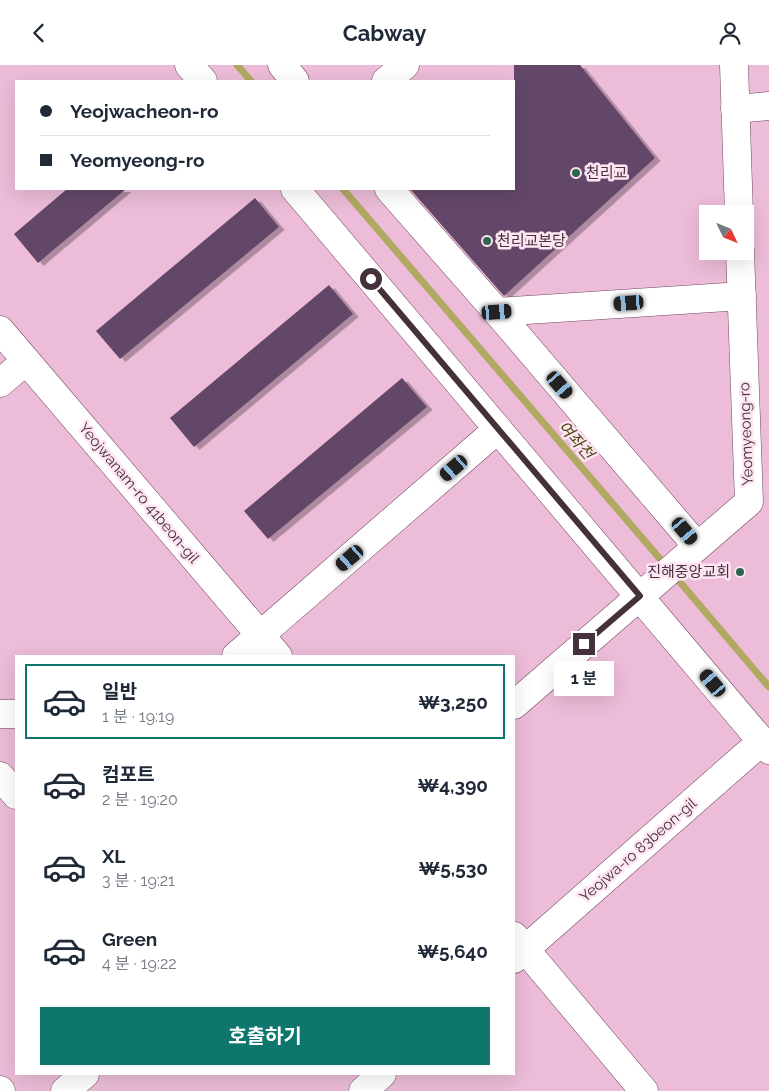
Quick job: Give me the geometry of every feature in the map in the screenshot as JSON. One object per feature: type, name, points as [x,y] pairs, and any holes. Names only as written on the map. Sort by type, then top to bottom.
[{"type":"street","points":[[189,65],[202,80]]},
{"type":"street","points":[[282,65],[294,80]]},
{"type":"street","points":[[387,80],[405,65]]},
{"type":"street","points":[[734,65],[738,205]]},
{"type":"street","points":[[735,109],[769,106]]},
{"type":"street","points":[[296,190],[766,746]]},
{"type":"street","points":[[390,190],[698,546]]},
{"type":"street","name":"Yeomyeong-ro","points":[[515,704],[749,502],[740,260]]},
{"type":"street","points":[[497,312],[742,296]]},
{"type":"street","name":"Yeojwanam-ro 41beon-gil","points":[[0,330],[270,646]]},
{"type":"street","points":[[0,383],[26,361]]},
{"type":"street","points":[[239,655],[270,646],[498,429]]},
{"type":"street","points":[[749,502],[769,485]]},
{"type":"street","points":[[0,714],[15,714]]},
{"type":"street","name":"Yeojwa-ro 83beon-gil","points":[[518,948],[766,746]]},
{"type":"street","points":[[0,776],[15,794]]},
{"type":"street","points":[[518,948],[644,1091]]},
{"type":"street","points":[[65,1091],[84,1075]]},
{"type":"street","points":[[362,1091],[381,1075]]},
{"type":"building","name":"천리교","points":[[514,65],[580,65],[655,158],[504,296],[411,190],[515,190]]},
{"type":"building","points":[[66,190],[125,190],[38,263],[14,234]]},
{"type":"building","points":[[255,198],[279,227],[120,359],[96,331]]},
{"type":"building","points":[[329,285],[353,314],[194,447],[170,418]]},
{"type":"building","points":[[402,378],[427,407],[268,539],[244,511]]},
{"type":"waterway","name":"여좌천","points":[[237,65],[250,80]]},
{"type":"waterway","name":"여좌천","points":[[344,190],[667,567]]},
{"type":"waterway","name":"여좌천","points":[[674,575],[769,687]]},
{"type":"place","name":"천리교","points":[[576,173]]},
{"type":"place","name":"천리교본당","points":[[487,241]]},
{"type":"place","name":"진해중앙교회","points":[[740,572]]},
{"type":"route","points":[[371,279],[640,596],[584,644]]}]
